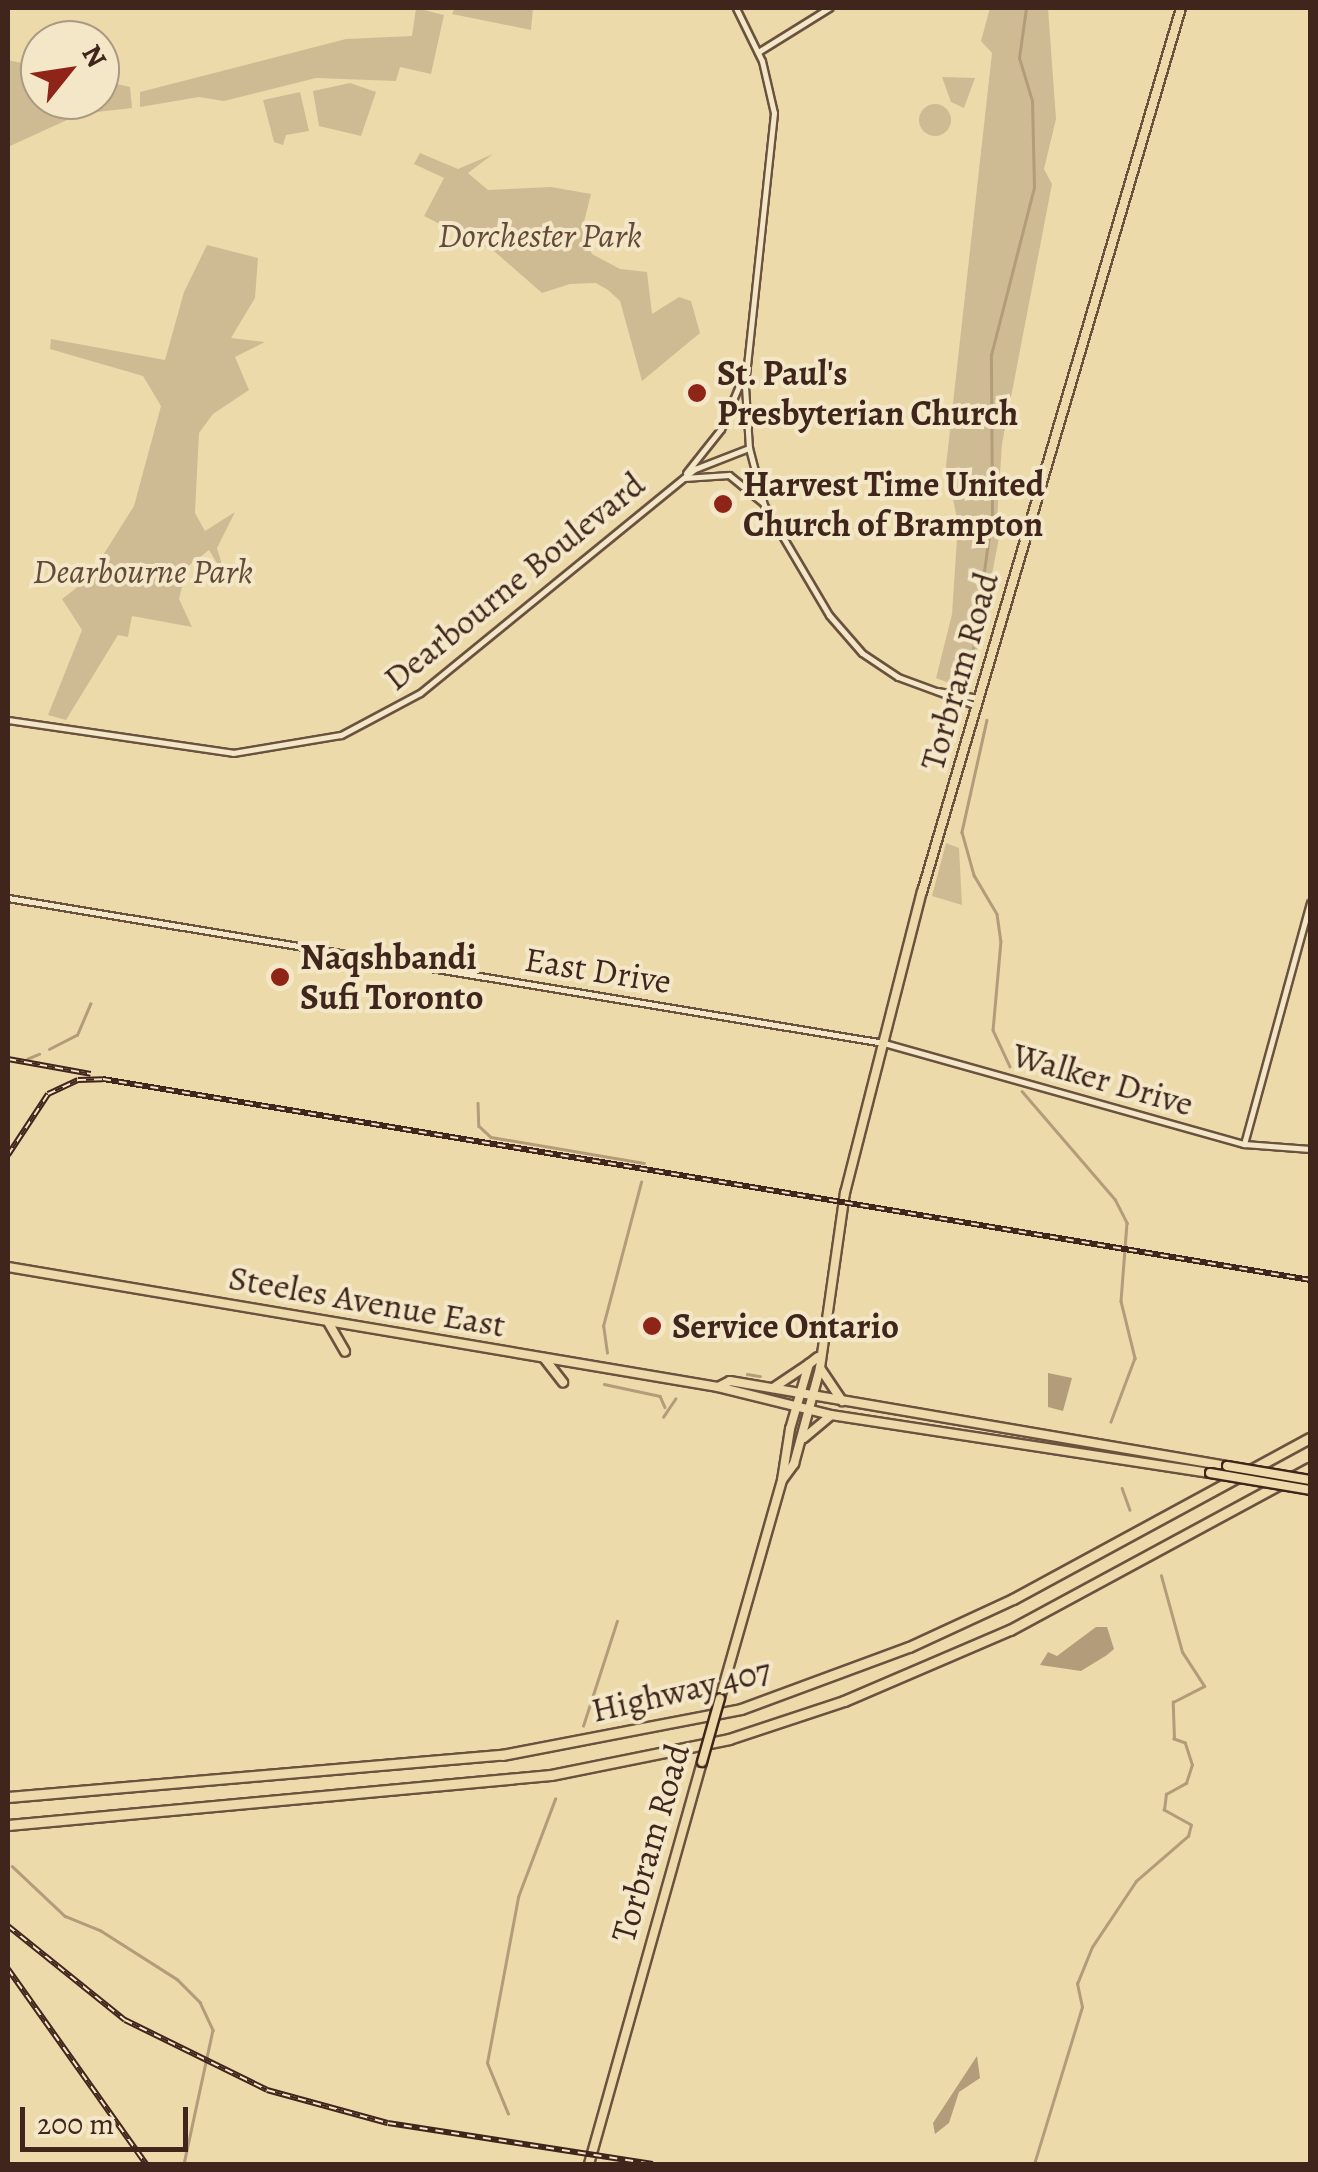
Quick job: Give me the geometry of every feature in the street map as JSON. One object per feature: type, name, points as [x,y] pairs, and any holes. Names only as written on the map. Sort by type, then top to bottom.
[{"type":"highway","name":"Highway 407","points":[[8,1797],[502,1755],[741,1708],[909,1647],[1013,1599],[1310,1438]]},
{"type":"highway","name":"Highway 407","points":[[8,1825],[551,1775],[728,1740],[844,1701],[1010,1630],[1310,1468]]},
{"type":"main road","name":"Torbram Road","points":[[783,1479],[800,1446],[820,1368],[818,1357],[844,1200],[884,1043],[1181,8]]},
{"type":"main road","name":"Steeles Avenue East","points":[[8,1267],[718,1387],[831,1415],[1310,1490]]},
{"type":"main road","points":[[328,1322],[345,1351]]},
{"type":"main road","points":[[773,1388],[818,1357]]},
{"type":"main road","points":[[544,1358],[563,1382]]},
{"type":"main road","name":"Torbram Road","points":[[588,2164],[783,1479],[809,1364]]},
{"type":"main road","points":[[820,1368],[842,1401]]},
{"type":"main road","name":"Steeles Avenue East","points":[[718,1387],[730,1382],[773,1388],[1310,1480]]},
{"type":"main road","points":[[800,1446],[831,1415]]},
{"type":"street","points":[[736,8],[758,52],[774,130],[747,366],[750,448],[764,505]]},
{"type":"street","points":[[758,52],[829,8]]},
{"type":"street","points":[[681,479],[721,429],[747,366]]},
{"type":"street","name":"Dearbourne Boulevard","points":[[8,720],[233,753],[341,734],[420,693],[681,479],[719,455],[750,448]]},
{"type":"street","points":[[681,479],[729,475],[764,505],[853,645],[888,672],[981,703]]},
{"type":"street","name":"East Drive","points":[[8,898],[884,1043]]},
{"type":"street","points":[[1244,1144],[1310,903]]},
{"type":"street","name":"Walker Drive","points":[[884,1043],[1244,1144],[1310,1149]]},
{"type":"green space","points":[[416,8],[444,15],[431,74],[400,67],[396,81],[316,78],[224,101],[199,97],[140,107],[140,92],[346,39],[412,36]]},
{"type":"green space","points":[[455,8],[533,8],[531,30],[452,14]]},
{"type":"green space","points":[[990,8],[1048,8],[1056,119],[1044,169],[1052,184],[1002,444],[997,520],[1002,523],[969,691],[936,678],[952,614],[958,523],[946,466],[992,53],[981,41]]},
{"type":"green space","points":[[8,60],[20,63],[20,120],[67,120],[8,147]]},
{"type":"green space","points":[[942,77],[975,78],[964,108],[951,102]]},
{"type":"green space","points":[[350,83],[376,92],[361,136],[319,126],[313,91]]},
{"type":"green space","points":[[120,85],[130,87],[132,108],[120,109]]},
{"type":"green space","points":[[300,92],[309,131],[286,135],[283,145],[274,142],[263,100]]},
{"type":"green space","points":[[935,104],[946,109],[951,120],[946,131],[935,136],[924,131],[919,120],[924,109]]},
{"type":"green space","name":"Dorchester Park","points":[[420,153],[458,169],[493,154],[468,173],[488,190],[551,187],[591,194],[582,230],[592,254],[620,269],[647,272],[652,314],[679,297],[691,301],[700,333],[642,381],[620,301],[608,290],[596,283],[570,284],[542,293],[495,252],[424,216],[444,178],[414,164]]},
{"type":"green space","name":"Dearbourne Park","points":[[207,245],[258,258],[255,298],[231,338],[265,342],[235,357],[249,390],[213,414],[199,433],[195,513],[205,531],[235,512],[217,548],[226,578],[209,550],[187,567],[179,599],[192,627],[132,616],[128,637],[118,635],[66,720],[48,715],[82,630],[62,599],[88,579],[134,506],[161,406],[143,376],[50,349],[51,339],[165,360],[184,292]]},
{"type":"green space","points":[[946,843],[959,848],[962,905],[932,896]]},
{"type":"shaded area","points":[[1048,1373],[1072,1378],[1063,1411],[1048,1407]]},
{"type":"shaded area","points":[[1096,1627],[1107,1627],[1114,1649],[1107,1655],[1081,1671],[1040,1665],[1048,1652],[1057,1656]]},
{"type":"shaded area","points":[[977,2056],[980,2078],[959,2092],[949,2123],[935,2134],[933,2123]]},
{"type":"waterway","points":[[969,678],[992,514],[991,355],[1034,188],[1032,101],[1019,58],[1026,8]]},
{"type":"waterway","points":[[987,720],[962,832],[974,875],[997,914],[1001,941],[993,1030],[1010,1066]]},
{"type":"waterway","points":[[49,1049],[77,1035],[90,1004]]},
{"type":"waterway","points":[[27,1059],[39,1054]]},
{"type":"waterway","points":[[1022,1091],[1115,1199],[1127,1223],[1121,1301],[1135,1358],[1111,1422]]},
{"type":"waterway","points":[[478,1103],[479,1126],[491,1137],[644,1163]]},
{"type":"waterway","points":[[607,1353],[603,1326],[641,1182]]},
{"type":"waterway","points":[[747,1374],[760,1376]]},
{"type":"waterway","points":[[604,1384],[660,1396],[665,1407]]},
{"type":"waterway","points":[[663,1417],[675,1399]]},
{"type":"waterway","points":[[1122,1488],[1130,1510]]},
{"type":"waterway","points":[[1034,2164],[1082,2007],[1077,1984],[1092,1947],[1136,1881],[1188,1836],[1191,1825],[1164,1810],[1166,1794],[1186,1783],[1192,1765],[1185,1743],[1174,1739],[1173,1702],[1204,1686],[1182,1652],[1161,1576]]},
{"type":"waterway","points":[[583,1726],[617,1621]]},
{"type":"waterway","points":[[508,2114],[487,2063],[518,1897],[555,1799]]},
{"type":"waterway","points":[[12,1866],[65,1916],[100,1930],[177,1979],[200,2002],[213,2030],[184,2164]]},
{"type":"railway","points":[[8,1059],[91,1074]]},
{"type":"railway","points":[[8,1155],[48,1094],[78,1080],[103,1079],[1310,1280]]},
{"type":"railway","points":[[8,1926],[125,2020],[267,2090],[388,2123],[653,2164]]},
{"type":"railway","points":[[8,1969],[146,2164]]},
{"type":"place","name":"St. Paul's Presbyterian Church","points":[[697,393]]},
{"type":"place","name":"Harvest Time United Church of Brampton","points":[[723,504]]},
{"type":"place","name":"Naqshbandi Sufi Toronto","points":[[280,977]]},
{"type":"place","name":"Service Ontario","points":[[652,1326]]}]
